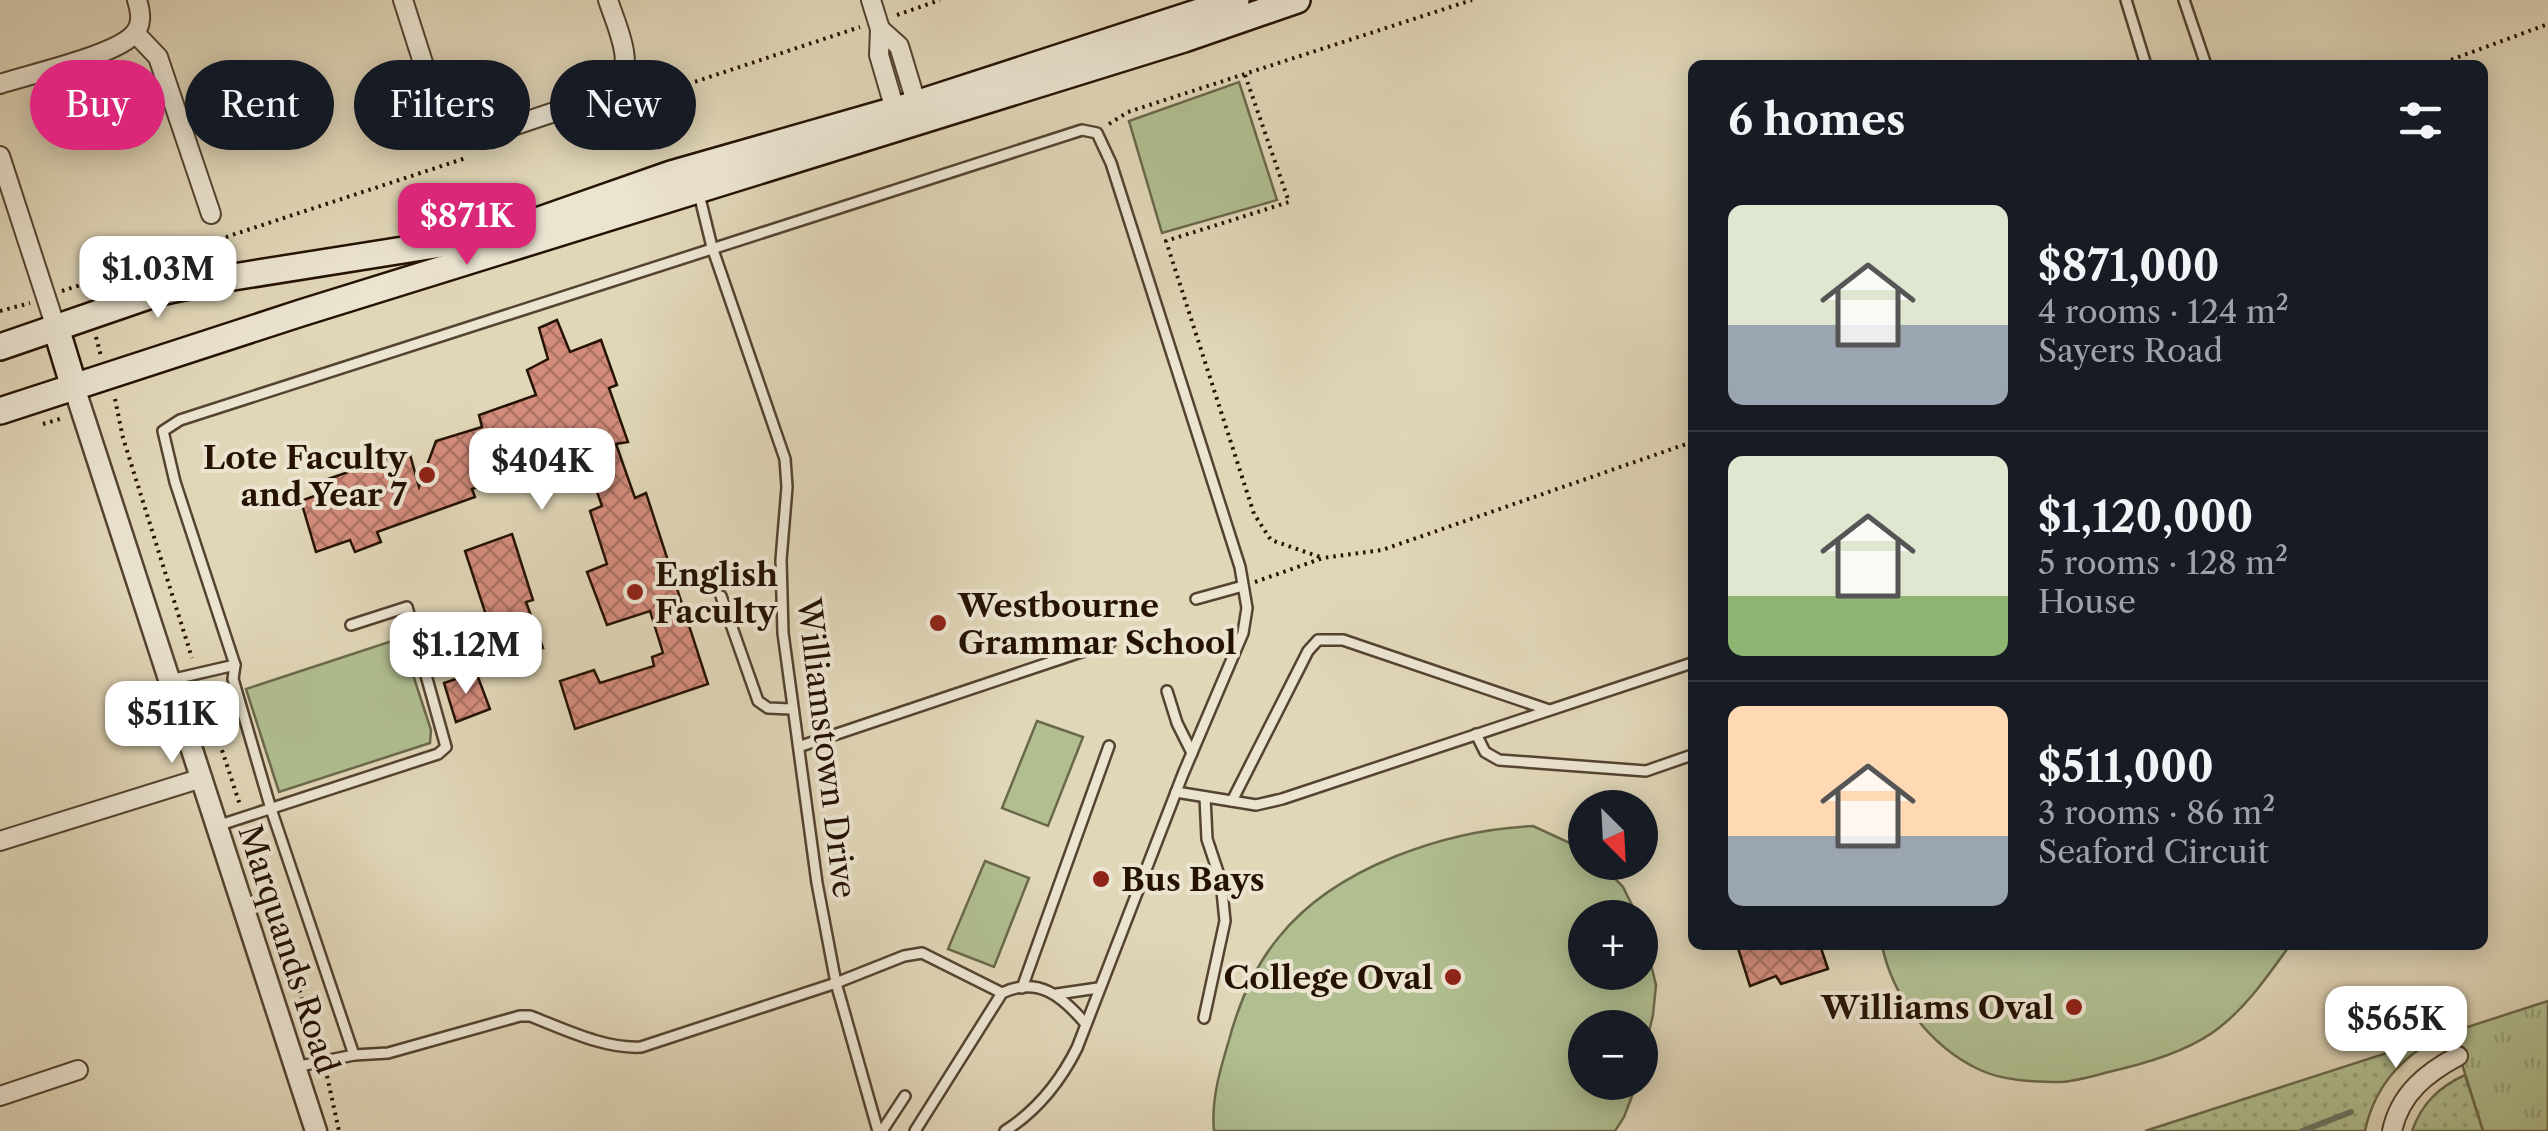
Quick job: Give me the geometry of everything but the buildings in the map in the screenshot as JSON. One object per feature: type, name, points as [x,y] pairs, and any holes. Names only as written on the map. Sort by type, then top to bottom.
[{"type":"main road","points":[[0,411],[698,188],[1236,0]]},
{"type":"main road","points":[[1206,13],[1296,0]]},
{"type":"main road","points":[[511,230],[655,180],[908,115]]},
{"type":"main road","points":[[0,347],[160,292],[552,223],[683,182],[698,188]]},
{"type":"main road","points":[[56,328],[74,387]]},
{"type":"street","points":[[0,84],[117,46],[136,34],[142,15],[137,0]]},
{"type":"street","points":[[403,0],[442,122],[452,134],[480,137],[617,92],[627,58],[608,0]]},
{"type":"street","points":[[871,0],[879,25],[879,55],[908,115]]},
{"type":"street","points":[[136,34],[158,58],[212,214]]},
{"type":"street","points":[[0,156],[56,328]]},
{"type":"street","name":"Marquands Road","points":[[74,387],[316,1131]]},
{"type":"street","points":[[0,841],[202,778]]},
{"type":"street","points":[[2392,1131],[2406,1095],[2438,1066],[2458,1056]]},
{"type":"street","points":[[0,1096],[78,1070]]},
{"type":"lane","points":[[2126,0],[2144,60]]},
{"type":"lane","points":[[2184,0],[2204,60]]},
{"type":"lane","points":[[354,1056],[270,809],[233,679],[235,665],[175,482],[163,431],[180,420],[1082,130],[1097,132],[1111,164],[1247,608],[1244,633],[1176,792],[1066,1071],[1044,1100],[1005,1131]]},
{"type":"lane","name":"Williamstown Drive","points":[[698,188],[712,248],[785,459],[781,560],[791,709],[801,746],[817,884],[836,983],[880,1131]]},
{"type":"lane","points":[[1196,598],[1243,586]]},
{"type":"lane","points":[[721,596],[758,701],[768,708],[791,709]]},
{"type":"lane","points":[[217,826],[438,754],[446,747],[407,607],[350,625]]},
{"type":"lane","points":[[1232,801],[1308,651],[1318,640],[1343,640],[1550,710]]},
{"type":"lane","points":[[801,746],[1111,642]]},
{"type":"lane","points":[[1176,792],[1256,806],[1688,664]]},
{"type":"lane","points":[[170,680],[235,665]]},
{"type":"lane","points":[[1167,691],[1192,753]]},
{"type":"lane","points":[[1476,734],[1486,752],[1499,760],[1646,771],[1688,756]]},
{"type":"lane","points":[[1022,988],[1110,746]]},
{"type":"lane","points":[[1204,1018],[1225,922],[1221,882],[1207,839],[1205,797]]},
{"type":"lane","points":[[295,1067],[388,1053],[520,1016],[624,1048],[641,1046],[922,953],[1002,993],[1042,988],[1058,994],[1086,1022]]},
{"type":"lane","points":[[1058,994],[1098,988]]},
{"type":"lane","points":[[915,1131],[1002,993]]},
{"type":"lane","points":[[880,1131],[905,1096]]},
{"type":"path","points":[[696,83],[879,25],[940,0]]},
{"type":"path","points":[[1097,132],[1128,112],[1472,0]]},
{"type":"path","points":[[2450,60],[2548,24]]},
{"type":"path","points":[[1244,75],[1290,202],[1166,240],[1254,514],[1271,540],[1324,558]]},
{"type":"path","points":[[0,311],[46,299],[78,285],[470,156]]},
{"type":"path","points":[[78,285],[196,672],[322,1060],[339,1131]]},
{"type":"path","points":[[1243,586],[1324,558],[1382,550],[1688,443]]},
{"type":"green space","points":[[1239,82],[1277,200],[1162,233],[1129,121]]},
{"type":"green space","points":[[401,638],[431,730],[430,743],[279,792],[246,689]]},
{"type":"green space","points":[[1037,721],[1083,737],[1048,826],[1002,808]]},
{"type":"green space","name":"College Oval","points":[[1533,826],[1568,842],[1568,880],[1616,880],[1630,900],[1568,900],[1568,990],[1656,990],[1654,1010],[1568,1010],[1568,1100],[1630,1100],[1615,1131],[1214,1131],[1217,1085],[1243,999],[1270,949],[1302,912],[1361,872],[1394,857],[1429,844]]},
{"type":"green space","points":[[985,861],[1029,878],[994,967],[948,949]]},
{"type":"green space","name":"Williams Oval","points":[[1883,950],[2286,950],[2240,1009],[2198,1042],[2147,1062],[2061,1082],[1997,1076],[1961,1059],[1916,1017]]},
{"type":"green space","points":[[2548,1001],[2548,1131],[2483,1131],[2452,1032]]},
{"type":"green space","points":[[2452,1032],[2421,1048],[2395,1070],[2376,1098],[2365,1131],[2145,1131]]},
{"type":"green space","points":[[2465,1075],[2483,1131],[2412,1131],[2432,1097]]},
{"type":"waterway","points":[[2302,1131],[2351,1112]]},
{"type":"place","name":"Lote Faculty and Year 7","points":[[427,475]]},
{"type":"place","name":"English Faculty","points":[[635,592]]},
{"type":"place","name":"Westbourne Grammar School","points":[[938,623]]},
{"type":"place","name":"Bus Bays","points":[[1101,879]]},
{"type":"place","name":"College Oval","points":[[1453,977]]},
{"type":"place","name":"Williams Oval","points":[[2074,1007]]}]
